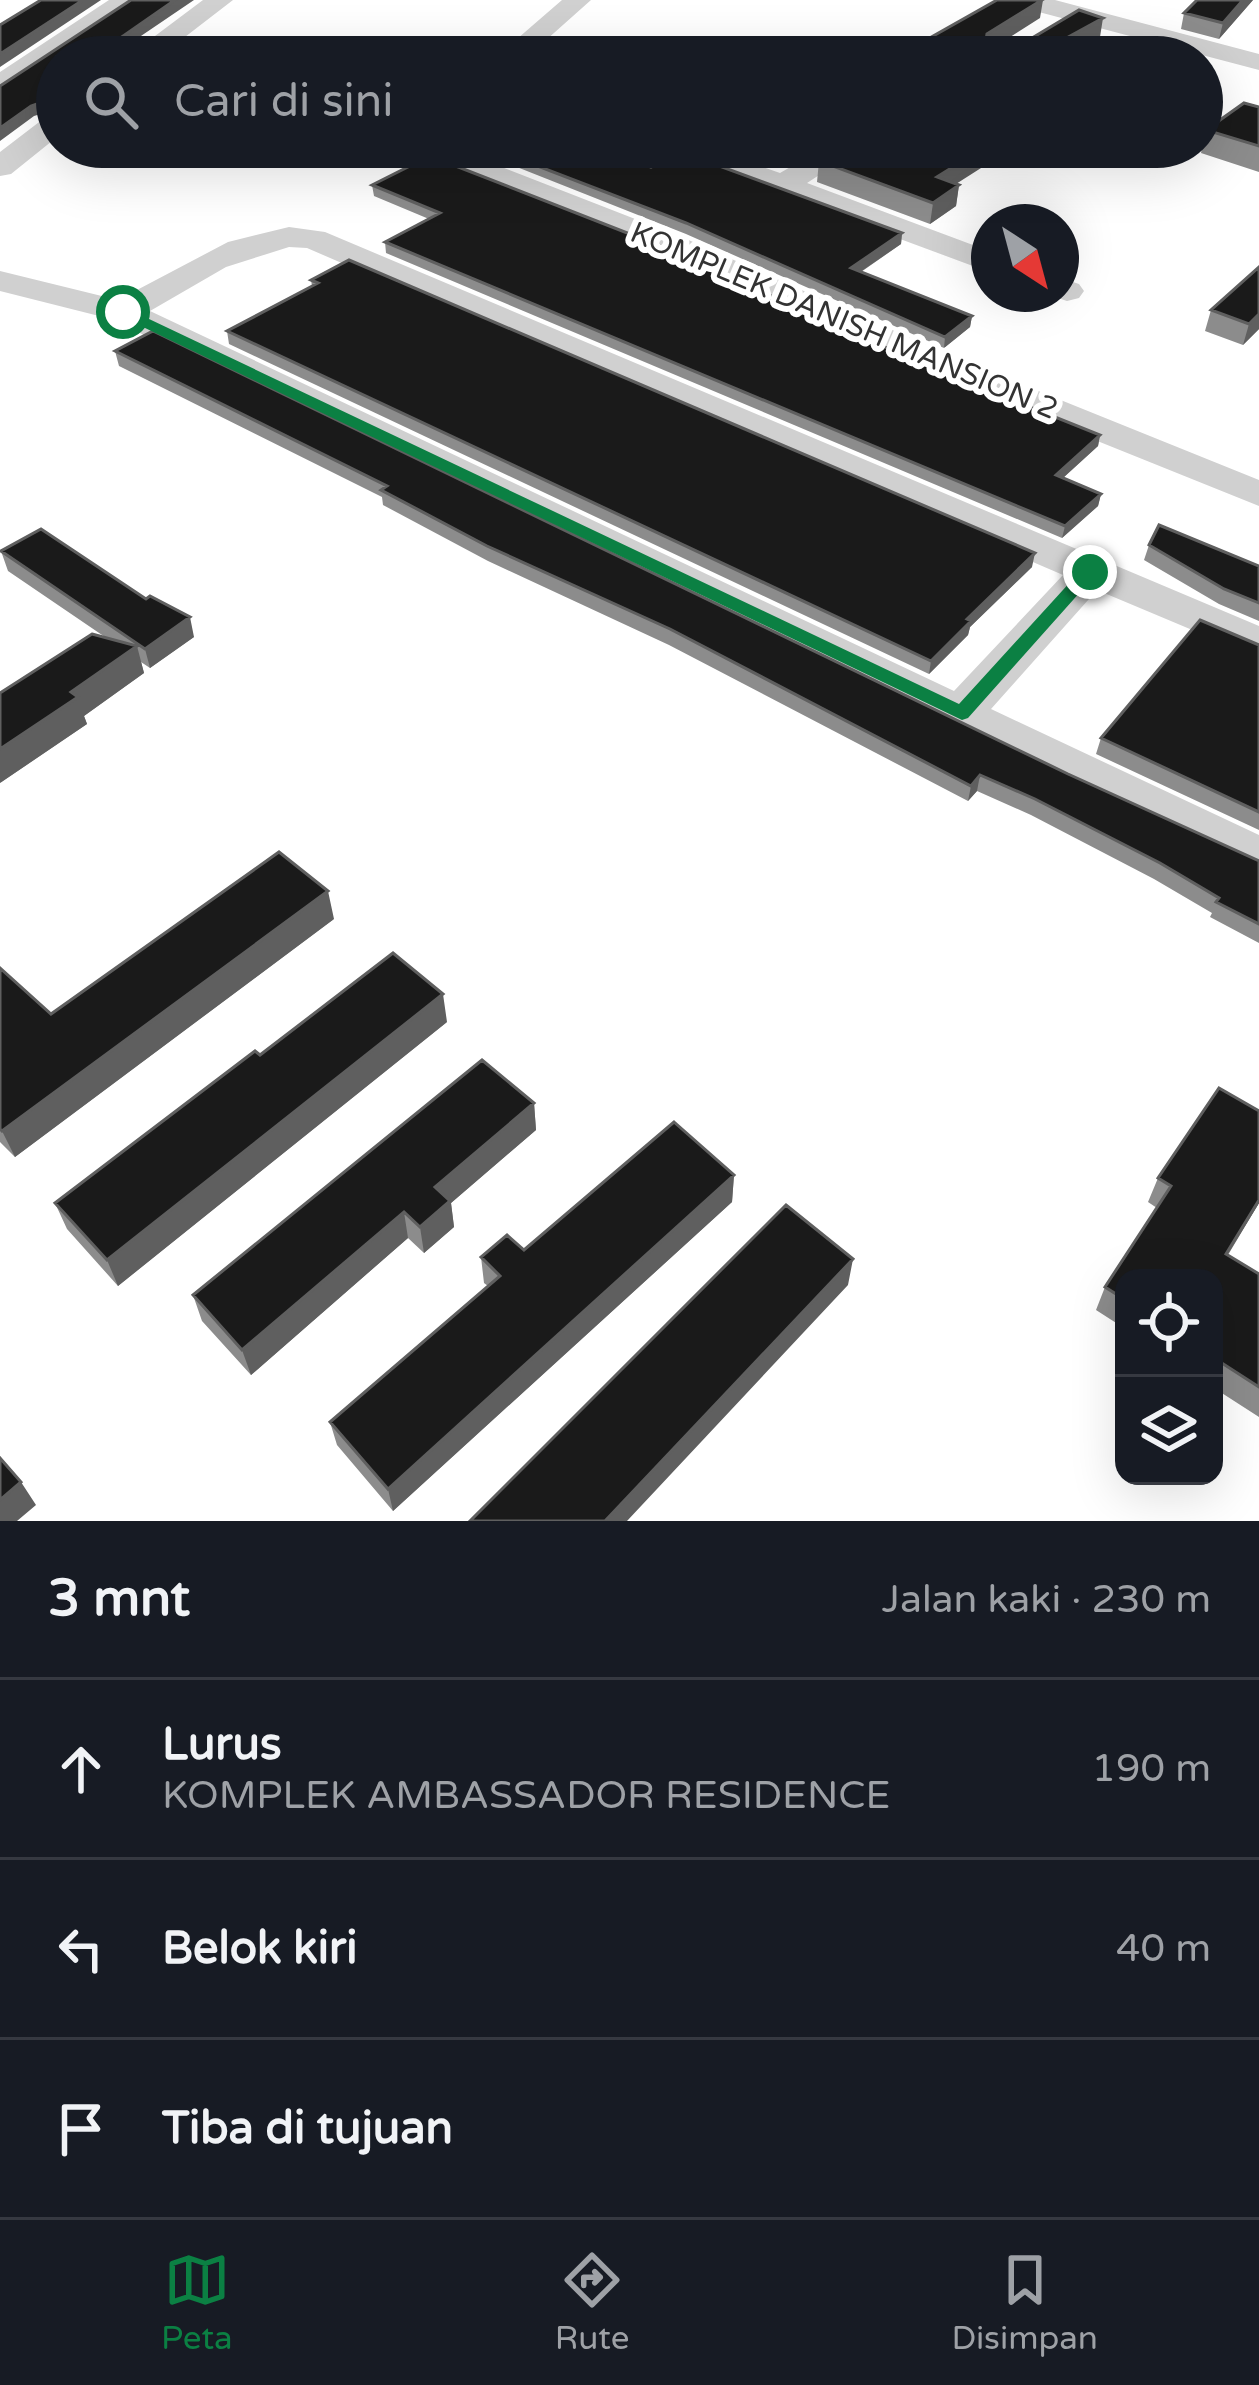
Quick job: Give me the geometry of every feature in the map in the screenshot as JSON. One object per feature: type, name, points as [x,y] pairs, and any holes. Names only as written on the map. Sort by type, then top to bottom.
[{"type":"street","points":[[73,36],[127,0]]},
{"type":"street","points":[[170,36],[220,0]]},
{"type":"street","points":[[535,36],[578,0]]},
{"type":"street","points":[[1025,0],[1156,36]]},
{"type":"street","points":[[1037,36],[1073,15]]},
{"type":"street","points":[[1223,53],[1259,62]]},
{"type":"street","points":[[0,85],[36,61]]},
{"type":"street","points":[[0,167],[36,139]]},
{"type":"street","name":"KOMPLEK DANISH MANSION 2","points":[[474,168],[672,245],[936,363],[1259,494]]},
{"type":"street","points":[[736,168],[971,255]]},
{"type":"street","points":[[782,185],[811,168]]},
{"type":"street","points":[[123,312],[244,248],[293,235],[314,239],[1259,644]]},
{"type":"street","points":[[0,281],[123,312],[1259,857]]},
{"type":"street","points":[[962,713],[1090,572]]},
{"type":"building","points":[[41,0],[83,0],[0,54],[0,25]]},
{"type":"building","points":[[131,0],[175,0],[123,36],[76,36]]},
{"type":"building","points":[[997,0],[1042,0],[987,36],[933,36]]},
{"type":"building","points":[[1197,0],[1243,0],[1223,23],[1184,13]]},
{"type":"building","points":[[1079,10],[1103,18],[1070,36],[1035,36]]},
{"type":"building","points":[[36,62],[36,104],[0,128],[0,86]]},
{"type":"building","points":[[1244,103],[1259,107],[1259,146],[1223,135],[1223,118]]},
{"type":"building","points":[[406,168],[461,168],[658,245],[923,364],[1100,435],[1056,475],[1101,494],[1065,526],[385,242],[440,213],[372,185]]},
{"type":"building","points":[[543,168],[725,168],[902,233],[851,268],[972,316],[945,337],[686,223]]},
{"type":"building","points":[[838,168],[951,168],[937,177],[959,185],[933,203]]},
{"type":"building","points":[[349,260],[1035,553],[931,661],[227,331],[318,283],[311,280]]},
{"type":"building","points":[[1259,267],[1259,314],[1249,324],[1211,310]]},
{"type":"building","points":[[153,331],[1068,774],[1259,861],[1259,924],[1216,902],[1219,898],[1160,863],[1035,799],[980,775],[971,786],[670,629],[487,546],[381,490],[387,486],[115,351]]},
{"type":"building","points":[[1159,525],[1259,566],[1259,603],[1224,589],[1149,545]]},
{"type":"building","points":[[41,529],[146,599],[150,596],[190,617],[145,649],[1,551]]},
{"type":"building","points":[[1200,620],[1259,645],[1259,812],[1101,738]]},
{"type":"building","points":[[92,634],[137,646],[71,692],[78,697],[0,749],[0,693]]},
{"type":"building","points":[[279,852],[328,891],[0,1129],[0,968],[51,1014]]},
{"type":"building","points":[[393,953],[443,994],[107,1260],[55,1203],[255,1051],[260,1055]]},
{"type":"building","points":[[482,1060],[534,1103],[435,1187],[450,1201],[420,1227],[404,1212],[242,1350],[193,1295]]},
{"type":"building","points":[[1219,1088],[1259,1111],[1259,1200],[1226,1254],[1259,1274],[1259,1387],[1223,1364],[1223,1269],[1117,1269],[1171,1186],[1158,1178]]},
{"type":"building","points":[[674,1122],[734,1175],[388,1489],[330,1422],[500,1276],[481,1257],[507,1235],[524,1250]]},
{"type":"building","points":[[786,1205],[853,1259],[605,1521],[470,1521]]},
{"type":"building","points":[[1115,1272],[1115,1293],[1105,1287]]},
{"type":"building","points":[[0,1458],[21,1482],[0,1500]]},
{"type":"route","points":[[123,312],[962,713],[1090,572]]}]
